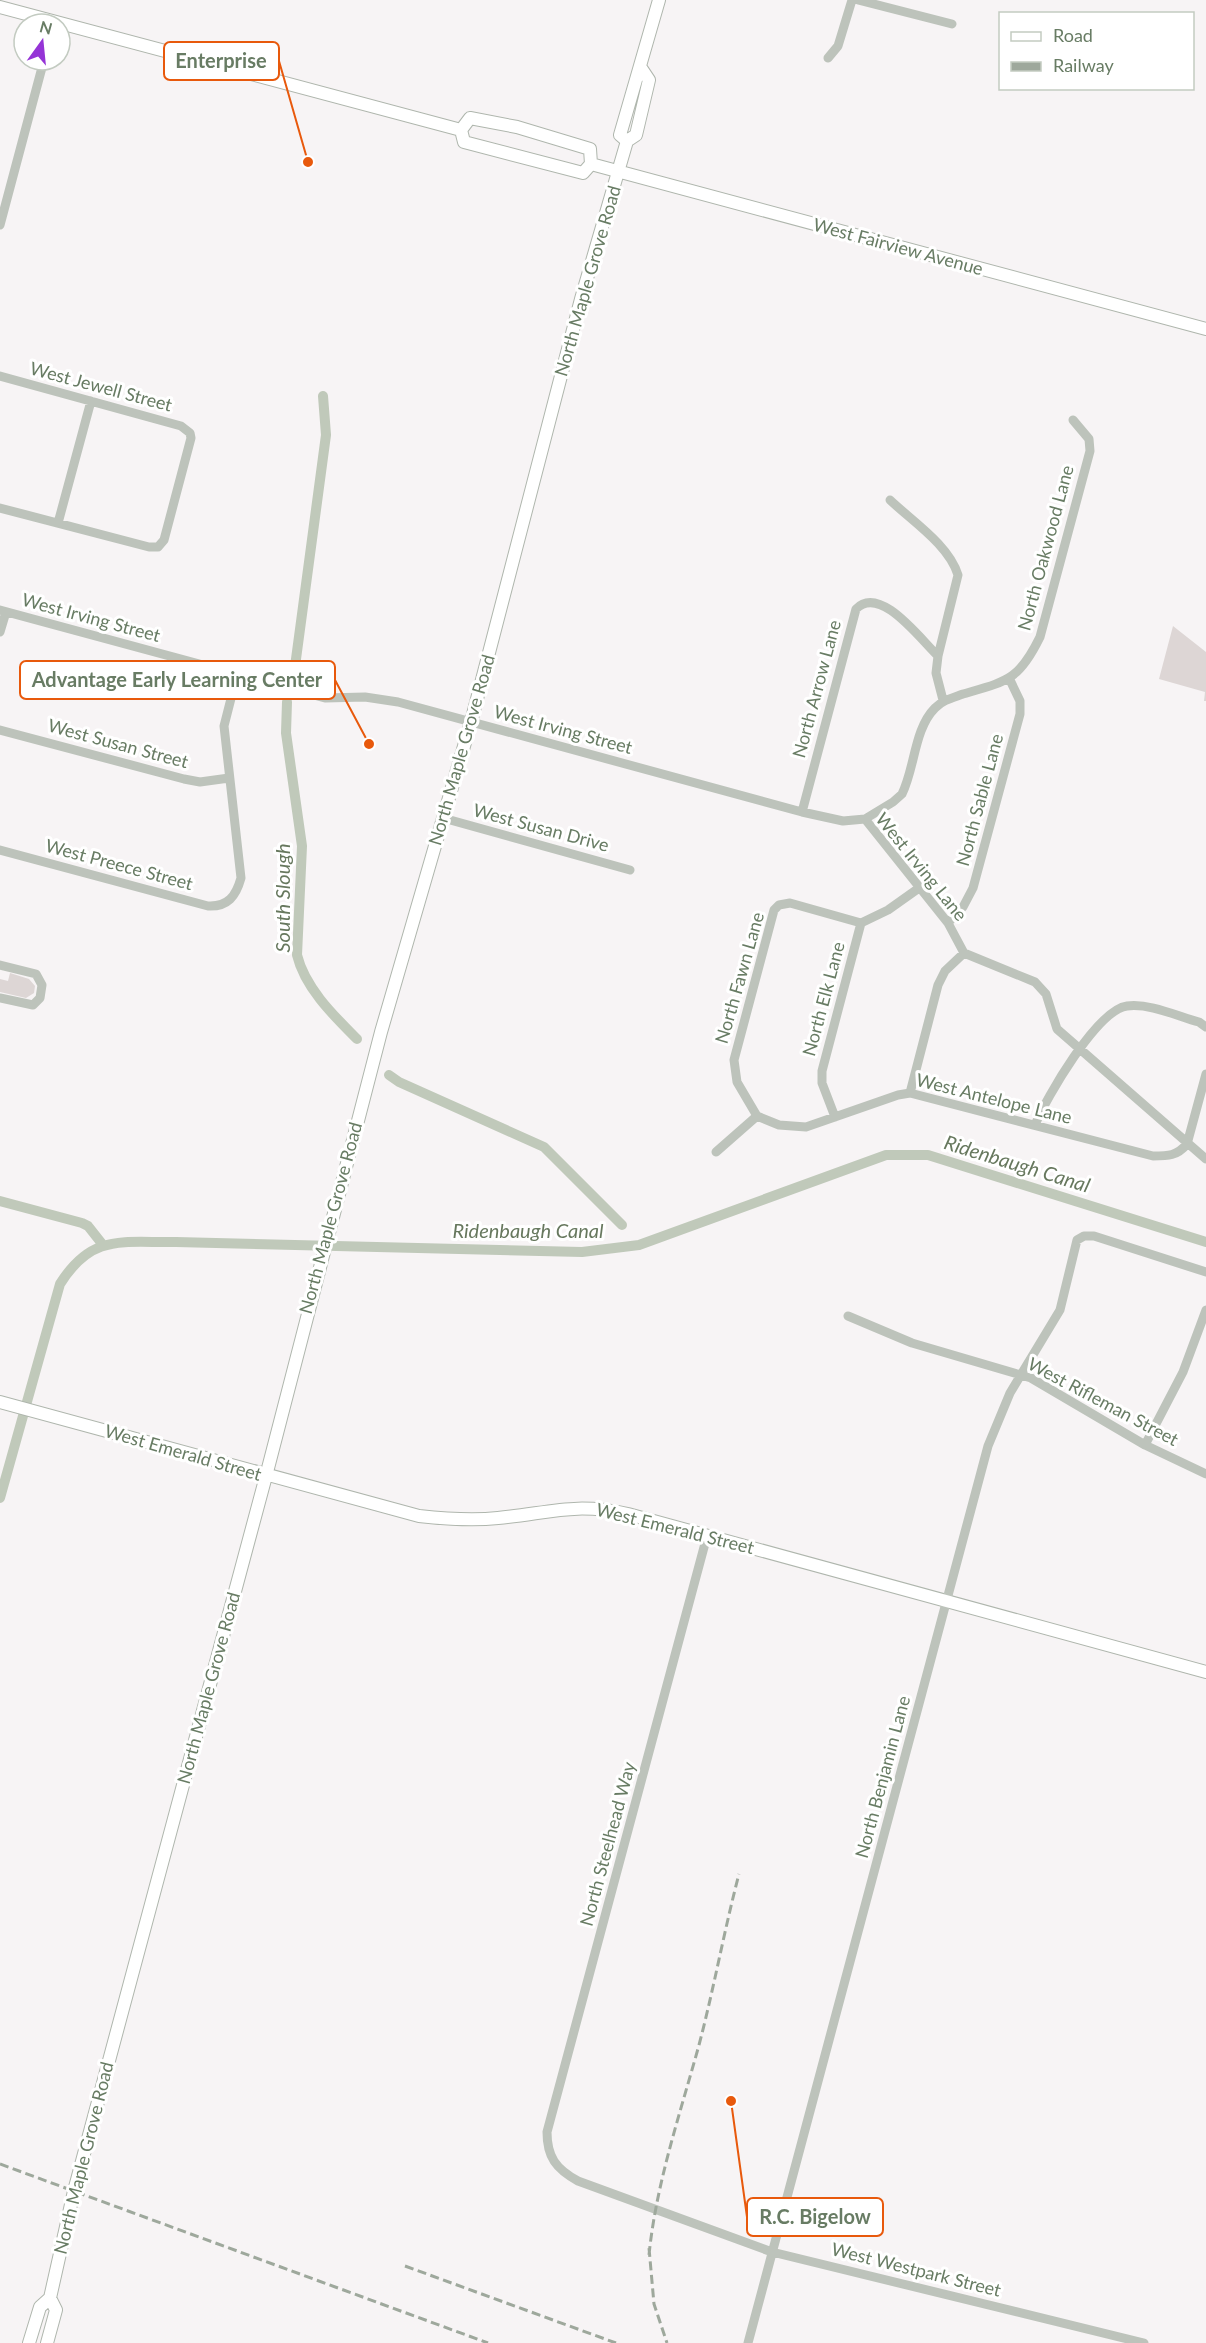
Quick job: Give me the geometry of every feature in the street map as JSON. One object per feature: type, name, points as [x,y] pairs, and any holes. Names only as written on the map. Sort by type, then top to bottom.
[{"type":"main road","name":"North Maple Grove Road","points":[[29,2343],[40,2307],[50,2298],[84,2153],[266,1476],[374,1056],[471,722],[581,299],[627,141],[621,135],[635,75],[641,68],[659,0]]},
{"type":"main road","name":"West Fairview Avenue","points":[[0,7],[17,12]]},
{"type":"main road","name":"West Fairview Avenue","points":[[72,28],[460,130],[464,142],[583,173],[591,164],[619,171],[1206,329]]},
{"type":"main road","points":[[460,130],[470,118],[517,128],[590,149],[591,164]]},
{"type":"main road","name":"West Emerald Street","points":[[0,1402],[419,1516],[474,1520],[561,1508],[603,1509],[1206,1672]]},
{"type":"main road","name":"North Maple Grove Road","points":[[47,2343],[56,2310],[50,2298]]},
{"type":"street","points":[[828,58],[838,46],[852,0]]},
{"type":"street","points":[[858,0],[952,24]]},
{"type":"street","points":[[0,225],[41,72]]},
{"type":"street","name":"West Jewell Street","points":[[0,376],[181,426],[190,433],[190,443],[164,540],[158,547],[149,547],[58,523]]},
{"type":"street","points":[[0,507],[58,523],[91,401]]},
{"type":"street","name":"North Oakwood Lane","points":[[1010,680],[1030,658],[1040,637],[1090,451],[1089,439],[1073,420]]},
{"type":"street","points":[[890,500],[945,552],[955,564],[958,575],[938,656],[936,673],[943,700]]},
{"type":"street","name":"North Arrow Lane","points":[[802,812],[856,609],[862,603],[872,601],[885,604],[938,656]]},
{"type":"street","points":[[0,632],[3,611]]},
{"type":"street","name":"West Irving Street","points":[[3,611],[325,698],[365,697],[398,702],[802,812]]},
{"type":"street","points":[[229,777],[224,726],[237,675]]},
{"type":"street","points":[[865,819],[902,794],[924,724],[943,700],[1010,680]]},
{"type":"street","name":"North Sable Lane","points":[[948,923],[963,907],[973,888],[1020,714],[1020,701],[1010,680]]},
{"type":"street","name":"West Susan Street","points":[[0,730],[184,779],[200,782],[229,777]]},
{"type":"street","name":"West Preece Street","points":[[0,850],[208,906],[219,907],[237,893],[241,878],[229,777]]},
{"type":"street","name":"West Irving Lane","points":[[802,812],[843,821],[865,819],[948,923],[964,952]]},
{"type":"street","name":"West Susan Drive","points":[[443,818],[630,870]]},
{"type":"street","points":[[861,923],[888,910],[919,888]]},
{"type":"street","name":"North Fawn Lane","points":[[757,1116],[737,1082],[734,1060],[774,910],[779,905],[790,903],[861,923]]},
{"type":"street","name":"North Elk Lane","points":[[835,1117],[822,1083],[822,1071],[861,923]]},
{"type":"street","points":[[910,1093],[938,985],[945,971],[964,952],[1035,982],[1046,994],[1057,1029],[1078,1050],[1206,1159]]},
{"type":"street","points":[[0,965],[36,975],[41,979],[41,992],[36,1002],[29,1005],[0,998]]},
{"type":"street","points":[[1035,1125],[1078,1050],[1110,1013],[1124,1006],[1140,1006],[1199,1022],[1206,1027]]},
{"type":"street","points":[[1187,1144],[1206,1074]]},
{"type":"street","name":"West Antelope Lane","points":[[757,1116],[779,1125],[806,1127],[898,1095],[910,1093],[1153,1156],[1179,1153],[1187,1144]]},
{"type":"street","points":[[716,1152],[757,1116]]},
{"type":"street","name":"North Benjamin Lane","points":[[748,2343],[988,1446],[1000,1412],[1059,1310],[1073,1247],[1077,1240],[1084,1236],[1094,1236],[1206,1272]]},
{"type":"street","points":[[1145,1445],[1183,1372],[1206,1310]]},
{"type":"street","name":"West Rifleman Street","points":[[848,1316],[901,1340],[1021,1375],[1145,1445],[1206,1474]]},
{"type":"street","name":"North Steelhead Way","points":[[552,2162],[547,2146],[547,2132],[707,1536]]},
{"type":"street","name":"West Westpark Street","points":[[552,2162],[562,2172],[578,2181],[772,2252],[1144,2343]]},
{"type":"shaded area","points":[[1173,626],[1206,652],[1206,701],[1204,701],[1205,692],[1159,679]]},
{"type":"shaded area","points":[[10,973],[29,979],[35,986],[34,993],[26,998],[0,992],[0,979],[8,981]]},
{"type":"waterway","name":"South Slough","points":[[294,674],[326,435],[323,396]]},
{"type":"waterway","name":"South Slough","points":[[287,702],[286,733],[302,846],[297,955],[313,990],[357,1039]]},
{"type":"waterway","name":"South Slough","points":[[389,1075],[399,1082],[544,1147],[622,1225]]},
{"type":"waterway","name":"Ridenbaugh Canal","points":[[0,1498],[60,1284],[84,1256],[110,1244],[176,1242],[582,1252],[639,1245],[886,1155],[928,1155],[1206,1242]]},
{"type":"waterway","points":[[0,1201],[82,1223],[88,1226],[103,1245]]},
{"type":"railway","points":[[649,2255],[663,2176],[699,2045],[739,1874]]},
{"type":"railway","points":[[0,2164],[488,2343]]},
{"type":"railway","points":[[649,2248],[654,2304],[667,2343]]},
{"type":"railway","points":[[405,2266],[616,2343]]},
{"type":"place","name":"Enterprise","points":[[308,162]]},
{"type":"place","name":"Advantage Early Learning Center","points":[[369,744]]},
{"type":"place","name":"R.C. Bigelow","points":[[731,2101]]}]
